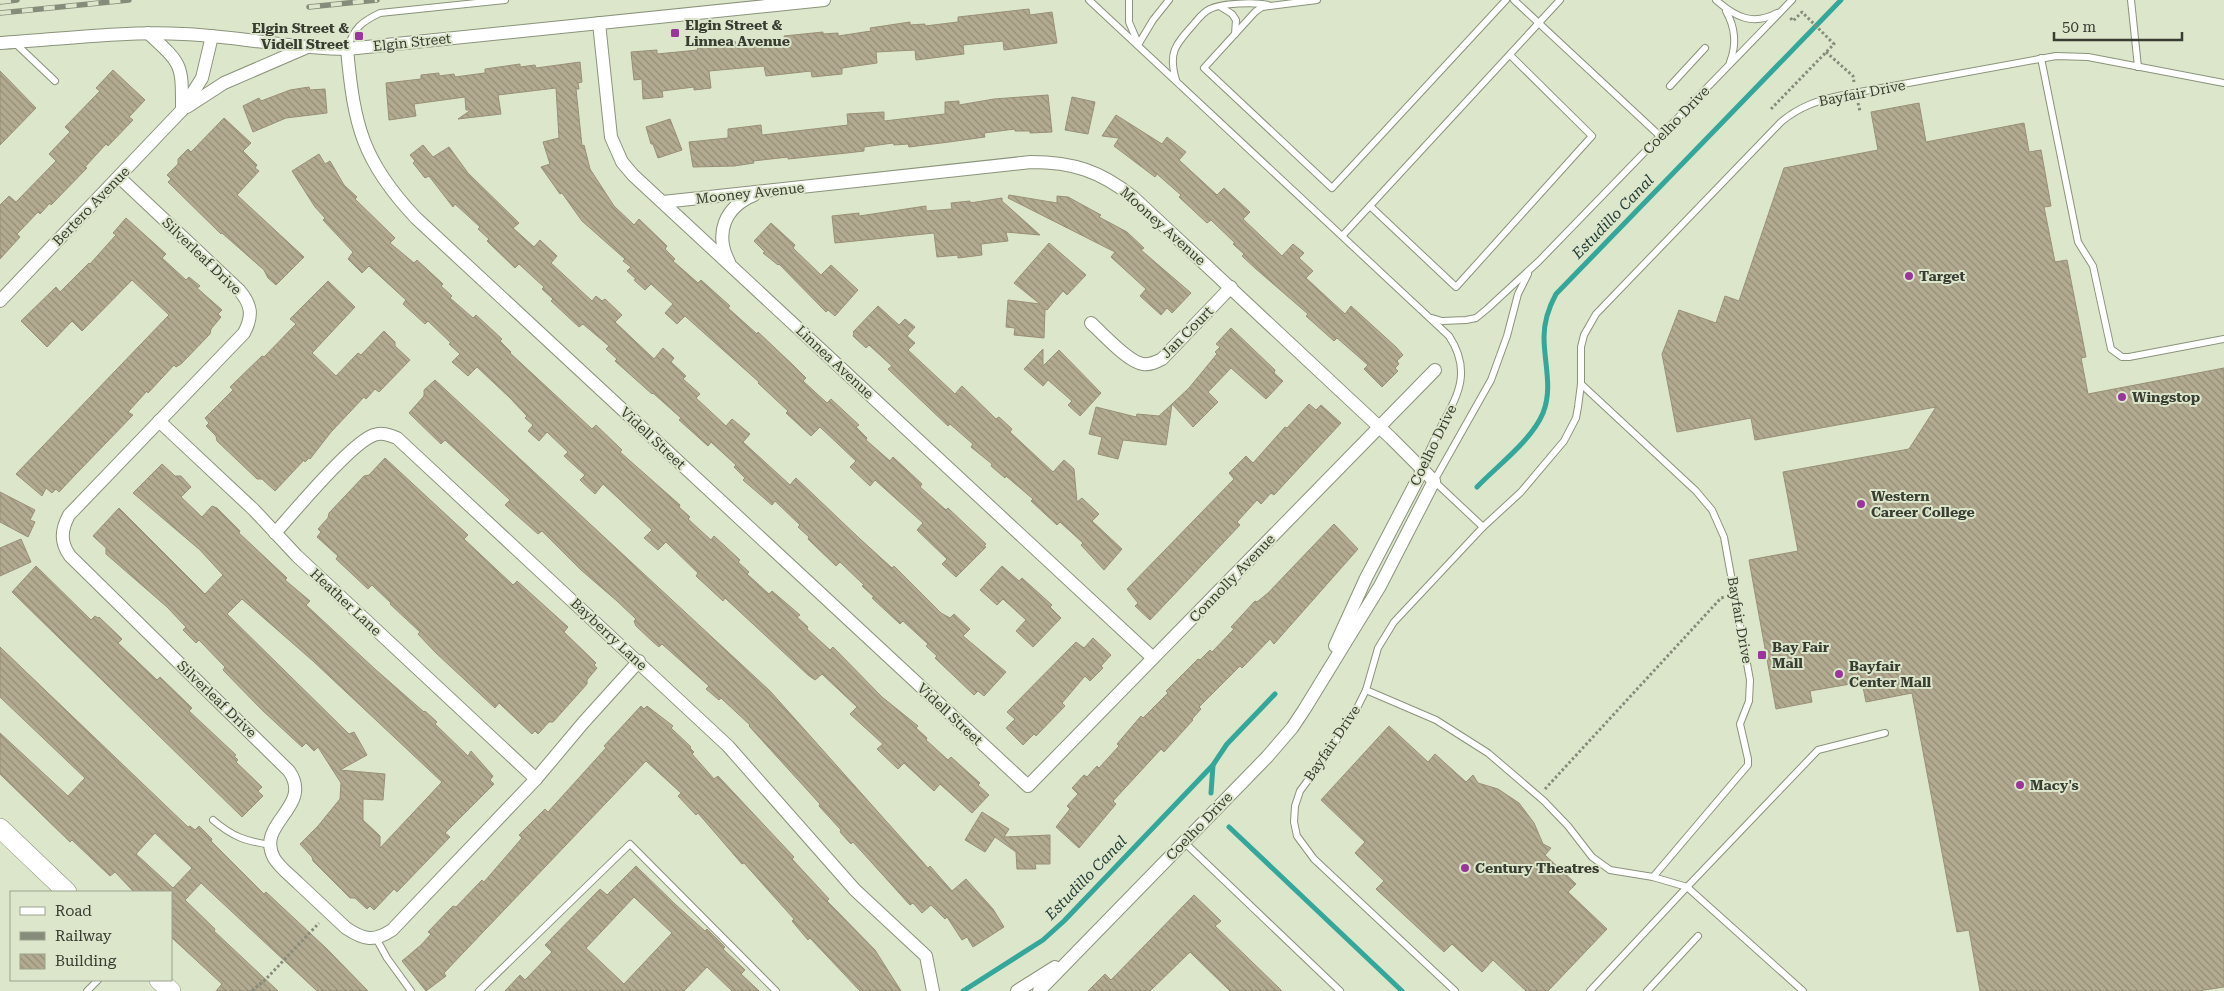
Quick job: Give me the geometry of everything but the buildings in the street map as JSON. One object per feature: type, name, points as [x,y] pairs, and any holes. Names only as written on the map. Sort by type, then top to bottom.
[{"type":"street","name":"Elgin Street","points":[[0,43],[148,33],[212,36],[306,48],[347,49],[824,0]]},
{"type":"street","name":"Linnea Avenue","points":[[599,23],[611,137],[622,162],[731,266],[1153,658]]},
{"type":"street","points":[[148,33],[178,63],[182,72],[182,110]]},
{"type":"street","name":"Bertero Avenue","points":[[0,301],[182,110],[202,78],[212,36]]},
{"type":"street","name":"Bertero Avenue","points":[[182,110],[232,80],[306,48]]},
{"type":"street","name":"Videll Street","points":[[347,49],[351,94],[362,139],[383,180],[399,200],[1028,786]]},
{"type":"street","name":"Mooney Avenue","points":[[663,202],[1031,162],[1067,164],[1101,174],[1117,184],[1231,287],[1434,481]]},
{"type":"street","name":"Silverleaf Drive","points":[[119,177],[239,290],[250,306],[251,314],[244,333],[69,515],[62,535],[64,548],[294,778],[295,796],[273,831],[271,845]]},
{"type":"street","points":[[731,266],[723,245],[724,222],[729,212],[738,204],[762,192]]},
{"type":"street","name":"Jan Court","points":[[1091,322],[1131,359],[1142,364],[1152,363],[1162,359],[1231,287]]},
{"type":"street","name":"Connolly Avenue","points":[[1028,786],[1435,370]]},
{"type":"street","name":"Heather Lane","points":[[159,420],[248,504],[297,556],[536,779]]},
{"type":"street","name":"Bayberry Lane","points":[[275,533],[355,446],[375,435],[386,434],[397,438],[728,746],[855,890],[926,956],[933,991]]},
{"type":"street","name":"Coelho Drive","points":[[1314,692],[1366,578],[1423,469]]},
{"type":"street","name":"Coelho Drive","points":[[1039,991],[1281,743],[1304,710],[1380,586],[1434,481]]},
{"type":"street","points":[[271,845],[274,858],[280,866],[346,928],[356,935],[369,939],[376,938],[392,930],[536,779],[583,723],[639,662]]},
{"type":"street","points":[[0,828],[66,891]]},
{"type":"street","name":"Coelho Drive","points":[[1017,991],[1076,953]]},
{"type":"street","points":[[160,981],[171,991]]},
{"type":"lane","points":[[347,49],[355,30],[364,20],[380,13],[505,0]]},
{"type":"lane","points":[[1089,0],[1431,318]]},
{"type":"lane","points":[[1129,0],[1129,22],[1138,45]]},
{"type":"lane","points":[[1138,45],[1153,20],[1169,0]]},
{"type":"lane","points":[[1177,82],[1172,60],[1177,42],[1210,9],[1251,3],[1270,5],[1317,0]]},
{"type":"lane","points":[[1270,5],[1255,12],[1204,68],[1332,188],[1506,0]]},
{"type":"lane","points":[[1514,0],[1660,136]]},
{"type":"lane","points":[[1342,235],[1560,0]]},
{"type":"lane","points":[[1716,0],[1737,17],[1748,20],[1771,16],[1782,10]]},
{"type":"lane","name":"Coelho Drive","points":[[1431,318],[1454,322],[1476,318],[1538,261],[1792,0]]},
{"type":"lane","points":[[2131,0],[2138,67]]},
{"type":"lane","points":[[1218,7],[1226,9],[1236,20],[1234,35]]},
{"type":"lane","points":[[1725,8],[1731,20],[1735,42],[1728,66]]},
{"type":"lane","points":[[14,42],[55,81]]},
{"type":"lane","points":[[1670,86],[1705,48]]},
{"type":"lane","points":[[1370,206],[1456,287],[1592,136],[1510,54]]},
{"type":"lane","name":"Bayfair Drive","points":[[1455,991],[1314,860],[1297,836],[1294,822],[1295,806],[1300,791],[1346,728],[1366,690],[1378,648],[1394,622],[1482,527],[1521,492],[1564,441],[1576,418],[1581,384],[1581,352],[1584,335],[1596,314],[1794,111],[1824,99],[2042,58],[2070,56],[2088,57],[2224,83]]},
{"type":"lane","points":[[2042,58],[2078,242],[2094,266],[2110,349],[2122,357],[2129,357],[2224,339]]},
{"type":"lane","name":"Coelho Drive","points":[[1434,481],[1491,380],[1507,336],[1518,294],[1527,275],[1538,261]]},
{"type":"lane","name":"Coelho Drive","points":[[1423,469],[1431,447],[1457,397],[1462,372],[1457,347],[1431,318]]},
{"type":"lane","name":"Bayfair Drive","points":[[1581,384],[1705,500],[1712,510],[1724,537],[1750,680],[1748,701],[1740,724],[1748,766],[1653,877]]},
{"type":"lane","points":[[1434,481],[1482,527]]},
{"type":"lane","points":[[1366,690],[1420,712],[1454,730],[1496,759],[1536,793],[1568,826],[1592,857],[1610,870],[1653,877],[1687,887],[1803,991]]},
{"type":"lane","points":[[1590,991],[1818,750],[1885,733]]},
{"type":"lane","points":[[213,820],[230,834],[250,842],[271,845]]},
{"type":"lane","points":[[1184,842],[1340,991]]},
{"type":"lane","points":[[479,991],[630,844],[776,991]]},
{"type":"lane","points":[[1647,991],[1698,936]]},
{"type":"lane","points":[[376,938],[387,958],[410,991]]},
{"type":"lane","points":[[87,991],[97,981]]},
{"type":"path","points":[[1771,110],[1834,44],[1804,14]]},
{"type":"path","points":[[1826,52],[1853,76],[1860,111]]},
{"type":"path","points":[[1536,793],[1546,788],[1721,598],[1735,596]]},
{"type":"path","points":[[252,991],[266,979],[318,922]]},
{"type":"waterway","name":"Estudillo Canal","points":[[1477,487],[1523,443],[1543,413],[1548,385],[1544,331],[1547,315],[1556,294],[1841,0]]},
{"type":"waterway","name":"Estudillo Canal","points":[[963,991],[1043,940],[1064,921],[1213,765],[1227,744],[1275,694]]},
{"type":"waterway","name":"Estudillo Canal","points":[[1211,793],[1213,765]]},
{"type":"waterway","name":"Estudillo Canal","points":[[1229,827],[1402,991]]},
{"type":"railway","points":[[0,2],[17,0]]},
{"type":"railway","points":[[0,13],[129,0]]},
{"type":"railway","points":[[309,7],[377,0]]},
{"type":"place","name":"Elgin Street & Linnea Avenue","points":[[675,33]]},
{"type":"place","name":"Elgin Street & Videll Street","points":[[359,36]]},
{"type":"place","name":"Target","points":[[1909,276]]},
{"type":"place","name":"Wingstop","points":[[2122,397]]},
{"type":"place","name":"Western Career College","points":[[1861,504]]},
{"type":"place","name":"Bay Fair Mall","points":[[1762,655]]},
{"type":"place","name":"Bayfair Center Mall","points":[[1839,674]]},
{"type":"place","name":"Macy's","points":[[2020,785]]},
{"type":"place","name":"Century Theatres","points":[[1465,868]]}]
